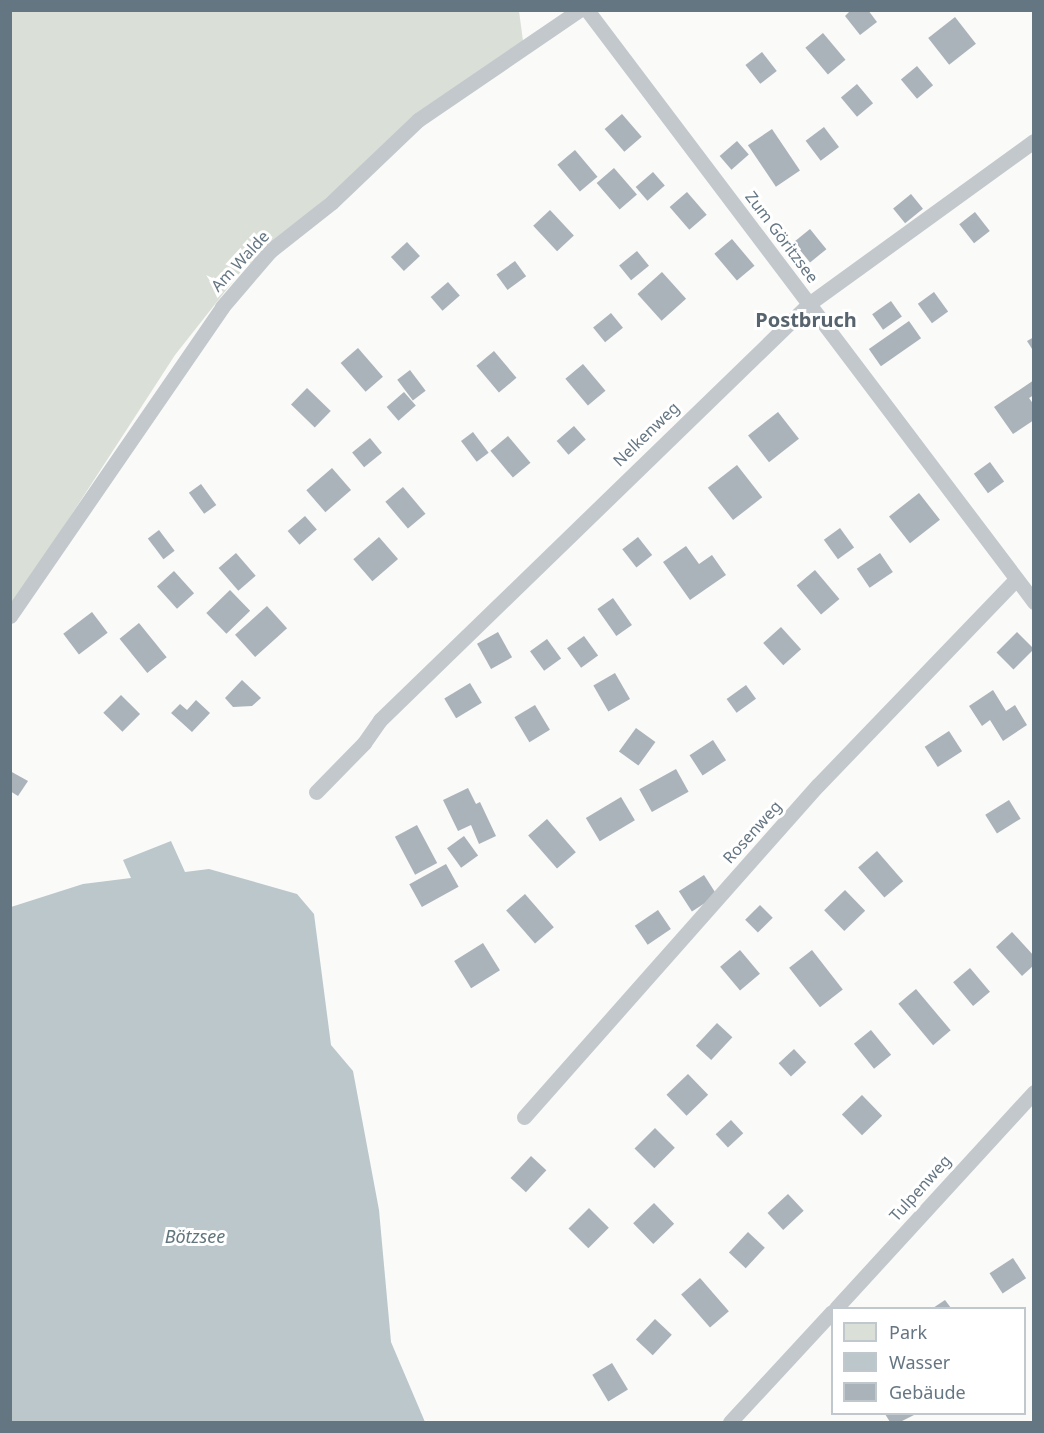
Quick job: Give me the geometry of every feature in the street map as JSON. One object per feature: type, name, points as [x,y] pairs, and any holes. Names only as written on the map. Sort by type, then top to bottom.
[{"type":"lane","name":"Am Walde","points":[[10,616],[216,315],[270,251],[332,202],[418,120],[579,10]]},
{"type":"lane","name":"Zum Göritzsee","points":[[587,10],[1034,602]]},
{"type":"lane","name":"Nelkenweg","points":[[316,792],[364,743],[380,720],[810,303],[1034,141]]},
{"type":"lane","name":"Rosenweg","points":[[524,1117],[818,785],[1016,579]]},
{"type":"lane","name":"Tulpenweg","points":[[837,1307],[1034,1092]]},
{"type":"lane","points":[[730,1422],[831,1313]]},
{"type":"green space","points":[[11,11],[519,11],[523,41],[455,88],[242,270],[175,355],[11,608]]},
{"type":"water","name":"Bötzsee","points":[[171,841],[185,872],[209,869],[297,894],[314,914],[331,1045],[353,1071],[379,1210],[391,1342],[425,1422],[11,1422],[11,907],[83,884],[131,878],[123,860]]},
{"type":"building","points":[[851,10],[868,10],[877,22],[860,35],[845,16]]},
{"type":"building","points":[[955,17],[976,44],[949,65],[928,38]]},
{"type":"building","points":[[823,33],[845,60],[828,75],[805,48]]},
{"type":"building","points":[[762,52],[777,71],[760,84],[745,65]]},
{"type":"building","points":[[917,66],[933,85],[917,99],[901,79]]},
{"type":"building","points":[[857,84],[873,103],[857,117],[841,97]]},
{"type":"building","points":[[622,114],[642,137],[624,152],[605,129]]},
{"type":"building","points":[[824,127],[839,147],[821,161],[806,141]]},
{"type":"building","points":[[772,129],[800,170],[776,187],[748,145]]},
{"type":"building","points":[[737,141],[749,155],[731,170],[720,156]]},
{"type":"building","points":[[575,150],[597,177],[580,192],[557,165]]},
{"type":"building","points":[[614,168],[637,194],[620,210],[597,183]]},
{"type":"building","points":[[653,172],[665,186],[647,201],[636,187]]},
{"type":"building","points":[[687,192],[707,215],[689,230],[670,207]]},
{"type":"building","points":[[911,194],[923,209],[905,223],[893,208]]},
{"type":"building","points":[[550,210],[574,236],[557,251],[533,226]]},
{"type":"building","points":[[975,212],[990,231],[974,243],[959,224]]},
{"type":"building","points":[[810,229],[826,249],[810,262],[794,242]]},
{"type":"building","points":[[732,239],[754,266],[737,281],[714,254]]},
{"type":"building","points":[[407,242],[420,256],[404,271],[391,257]]},
{"type":"building","points":[[637,251],[649,266],[631,280],[619,265]]},
{"type":"building","points":[[515,261],[526,276],[508,290],[496,275]]},
{"type":"building","points":[[662,272],[686,299],[662,321],[637,294]]},
{"type":"building","points":[[448,282],[460,296],[442,311],[431,297]]},
{"type":"building","points":[[934,292],[948,311],[932,323],[918,304]]},
{"type":"building","points":[[891,301],[902,317],[883,330],[872,314]]},
{"type":"building","points":[[611,313],[623,328],[605,342],[593,327]]},
{"type":"building","points":[[909,321],[921,338],[881,366],[869,349]]},
{"type":"building","points":[[1034,337],[1034,352],[1027,341]]},
{"type":"building","points":[[358,348],[383,377],[366,392],[341,363]]},
{"type":"building","points":[[494,351],[516,378],[499,393],[476,366]]},
{"type":"building","points":[[583,364],[605,391],[588,406],[565,379]]},
{"type":"building","points":[[410,370],[426,391],[413,400],[397,380]]},
{"type":"building","points":[[1034,380],[1034,395],[1029,398],[1034,405],[1034,420],[1013,434],[994,407]]},
{"type":"building","points":[[307,388],[331,411],[315,427],[291,405]]},
{"type":"building","points":[[404,392],[416,406],[398,421],[387,407]]},
{"type":"building","points":[[778,412],[799,439],[769,462],[748,435]]},
{"type":"building","points":[[574,426],[586,440],[568,455],[557,441]]},
{"type":"building","points":[[473,432],[489,453],[477,462],[461,441]]},
{"type":"building","points":[[508,436],[530,463],[513,478],[490,451]]},
{"type":"building","points":[[370,438],[382,453],[364,467],[352,452]]},
{"type":"building","points":[[990,462],[1004,481],[988,493],[974,474]]},
{"type":"building","points":[[737,465],[762,497],[733,520],[708,488]]},
{"type":"building","points":[[332,468],[351,490],[325,512],[306,490]]},
{"type":"building","points":[[201,484],[216,505],[204,514],[189,493]]},
{"type":"building","points":[[403,487],[425,514],[408,529],[385,502]]},
{"type":"building","points":[[919,493],[940,520],[910,543],[889,516]]},
{"type":"building","points":[[305,516],[317,530],[299,545],[288,531]]},
{"type":"building","points":[[840,528],[854,547],[838,559],[824,540]]},
{"type":"building","points":[[159,530],[175,551],[163,559],[148,538]]},
{"type":"building","points":[[379,537],[398,559],[372,581],[353,559]]},
{"type":"building","points":[[638,537],[652,555],[636,567],[622,549]]},
{"type":"building","points":[[686,546],[699,564],[712,555],[726,575],[690,600],[663,562]]},
{"type":"building","points":[[236,553],[256,576],[238,591],[219,568]]},
{"type":"building","points":[[880,553],[893,572],[870,588],[857,569]]},
{"type":"building","points":[[815,570],[839,599],[821,615],[797,585]]},
{"type":"building","points":[[174,571],[194,593],[177,609],[157,586]]},
{"type":"building","points":[[230,590],[250,611],[226,634],[206,613]]},
{"type":"building","points":[[613,598],[632,625],[616,636],[597,609]]},
{"type":"building","points":[[267,606],[287,628],[255,657],[235,635]]},
{"type":"building","points":[[92,612],[108,633],[79,654],[63,634]]},
{"type":"building","points":[[139,623],[167,657],[147,673],[120,639]]},
{"type":"building","points":[[781,627],[801,649],[783,665],[763,643]]},
{"type":"building","points":[[498,632],[512,657],[491,669],[477,644]]},
{"type":"building","points":[[1017,632],[1034,649],[1013,669],[996,653]]},
{"type":"building","points":[[584,636],[598,655],[581,668],[567,648]]},
{"type":"building","points":[[547,639],[561,658],[544,671],[530,651]]},
{"type":"building","points":[[615,673],[630,699],[608,711],[593,686]]},
{"type":"building","points":[[242,680],[261,698],[252,706],[233,707],[225,698]]},
{"type":"building","points":[[470,683],[482,703],[456,718],[444,698]]},
{"type":"building","points":[[746,685],[756,699],[737,713],[727,699]]},
{"type":"building","points":[[993,690],[1006,711],[1015,705],[1027,725],[1003,741],[990,720],[982,726],[969,706]]},
{"type":"building","points":[[121,695],[140,714],[122,732],[103,713]]},
{"type":"building","points":[[196,700],[210,713],[192,732],[171,713],[180,704],[187,710]]},
{"type":"building","points":[[535,705],[550,730],[529,742],[514,717]]},
{"type":"building","points":[[636,728],[655,742],[638,766],[619,751]]},
{"type":"building","points":[[949,731],[962,751],[938,767],[925,747]]},
{"type":"building","points":[[713,740],[726,760],[703,775],[690,755]]},
{"type":"building","points":[[676,769],[689,792],[652,812],[639,789]]},
{"type":"building","points":[[10,771],[28,781],[18,796],[10,791]]},
{"type":"building","points":[[468,788],[476,804],[480,802],[496,836],[479,844],[471,825],[458,831],[443,800]]},
{"type":"building","points":[[621,797],[635,820],[600,841],[586,818]]},
{"type":"building","points":[[1009,800],[1021,819],[997,833],[985,815]]},
{"type":"building","points":[[547,819],[576,852],[557,869],[528,835]]},
{"type":"building","points":[[417,825],[437,863],[415,875],[395,837]]},
{"type":"building","points":[[464,836],[478,855],[461,868],[447,848]]},
{"type":"building","points":[[877,851],[903,881],[884,898],[858,867]]},
{"type":"building","points":[[446,864],[459,887],[422,907],[409,884]]},
{"type":"building","points":[[704,875],[717,895],[692,911],[679,891]]},
{"type":"building","points":[[845,890],[865,911],[844,931],[824,910]]},
{"type":"building","points":[[525,894],[554,927],[535,944],[506,910]]},
{"type":"building","points":[[760,905],[773,918],[758,933],[745,920]]},
{"type":"building","points":[[658,910],[671,929],[648,945],[635,926]]},
{"type":"building","points":[[1012,932],[1034,956],[1034,965],[1022,976],[996,947]]},
{"type":"building","points":[[483,943],[500,970],[471,988],[454,961]]},
{"type":"building","points":[[740,950],[760,974],[740,990],[720,967]]},
{"type":"building","points":[[812,950],[843,989],[820,1007],[789,968]]},
{"type":"building","points":[[970,968],[990,992],[973,1006],[953,982]]},
{"type":"building","points":[[916,989],[951,1030],[933,1045],[898,1004]]},
{"type":"building","points":[[717,1023],[732,1037],[711,1060],[696,1046]]},
{"type":"building","points":[[871,1030],[891,1055],[874,1069],[854,1044]]},
{"type":"building","points":[[794,1049],[806,1062],[791,1076],[779,1063]]},
{"type":"building","points":[[688,1074],[708,1095],[687,1116],[666,1095]]},
{"type":"building","points":[[862,1095],[882,1116],[862,1135],[842,1114]]},
{"type":"building","points":[[731,1120],[743,1133],[728,1147],[716,1134]]},
{"type":"building","points":[[655,1128],[675,1148],[654,1168],[634,1149]]},
{"type":"building","points":[[531,1156],[546,1170],[526,1192],[511,1178]]},
{"type":"building","points":[[788,1194],[804,1211],[783,1230],[768,1213]]},
{"type":"building","points":[[654,1203],[674,1224],[653,1244],[633,1223]]},
{"type":"building","points":[[589,1208],[609,1228],[588,1248],[568,1229]]},
{"type":"building","points":[[748,1232],[765,1248],[746,1268],[729,1252]]},
{"type":"building","points":[[1013,1258],[1026,1278],[1003,1293],[990,1273]]},
{"type":"building","points":[[700,1278],[729,1311],[710,1328],[681,1294]]},
{"type":"building","points":[[945,1300],[950,1307],[934,1307]]},
{"type":"building","points":[[655,1319],[672,1335],[653,1355],[636,1339]]},
{"type":"building","points":[[612,1363],[628,1390],[608,1401],[592,1375]]},
{"type":"building","points":[[886,1415],[914,1415],[900,1422],[890,1422]]},
{"type":"district","name":"Postbruch","points":[[806,319]]}]
